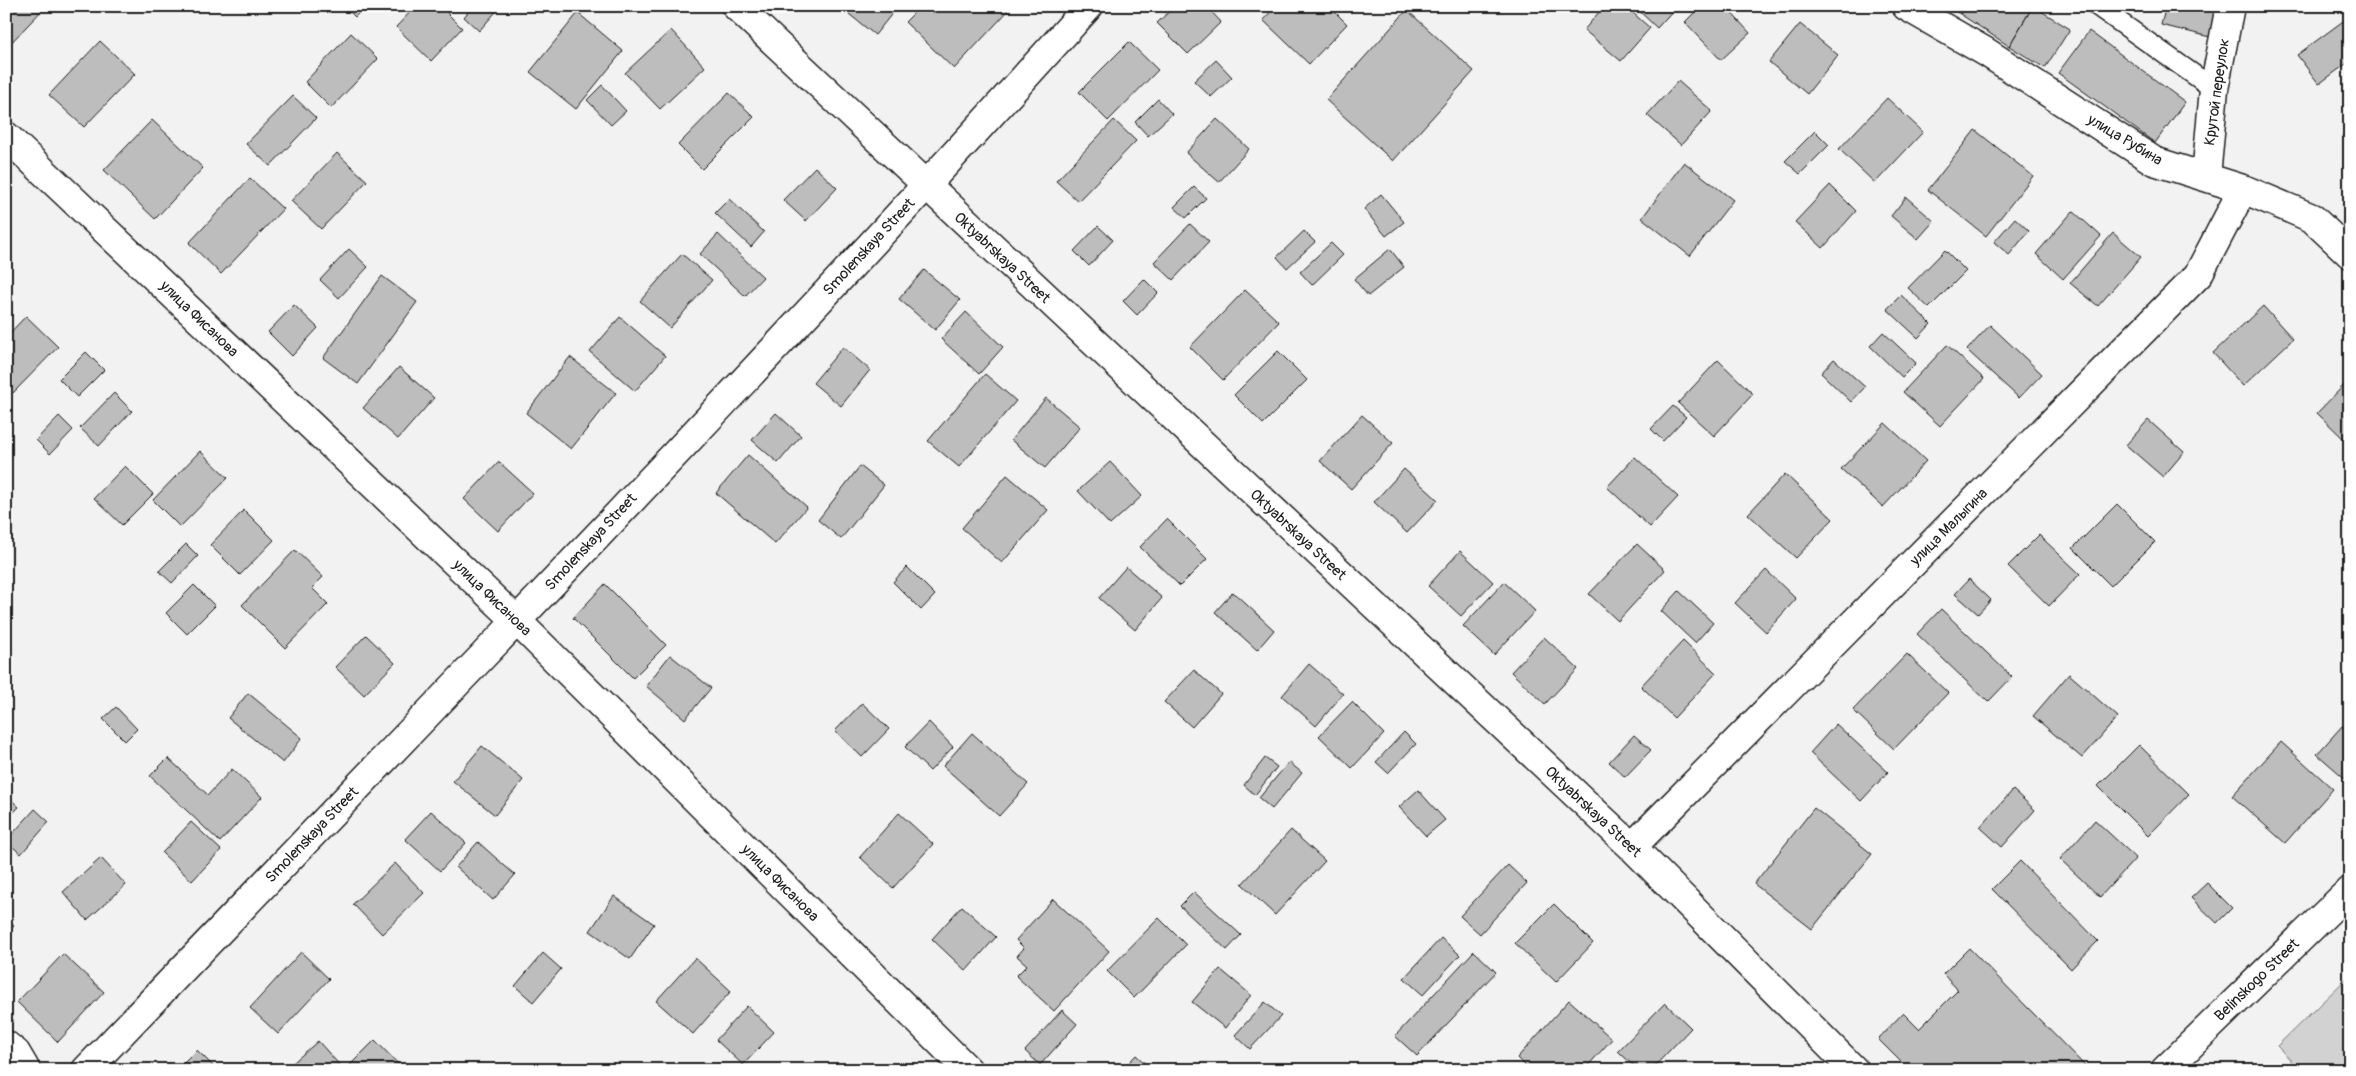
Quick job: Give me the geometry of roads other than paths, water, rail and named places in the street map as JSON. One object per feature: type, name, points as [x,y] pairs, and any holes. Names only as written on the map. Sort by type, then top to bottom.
[{"type":"street","name":"Oktyabrskaya Street","points":[[736,6],[926,187],[1632,848],[1854,1070]]},
{"type":"street","name":"Smolenskaya Street","points":[[86,1070],[517,621],[926,187],[1088,6]]},
{"type":"street","name":"улица Рубина","points":[[1906,6],[1986,52],[2154,161],[2243,189],[2312,218],[2350,254]]},
{"type":"street","name":"Крутой переулок","points":[[2206,178],[2214,89],[2230,6]]},
{"type":"street","name":"улица Фисанова","points":[[6,136],[517,621],[968,1070]]},
{"type":"street","name":"улица Малыгина","points":[[1632,848],[2198,275],[2243,189]]},
{"type":"street","name":"Belinskogo Street","points":[[2165,1070],[2350,890]]},
{"type":"street","points":[[6,1044],[16,1053],[26,1070]]},
{"type":"lane","points":[[2097,6],[2214,89]]}]
